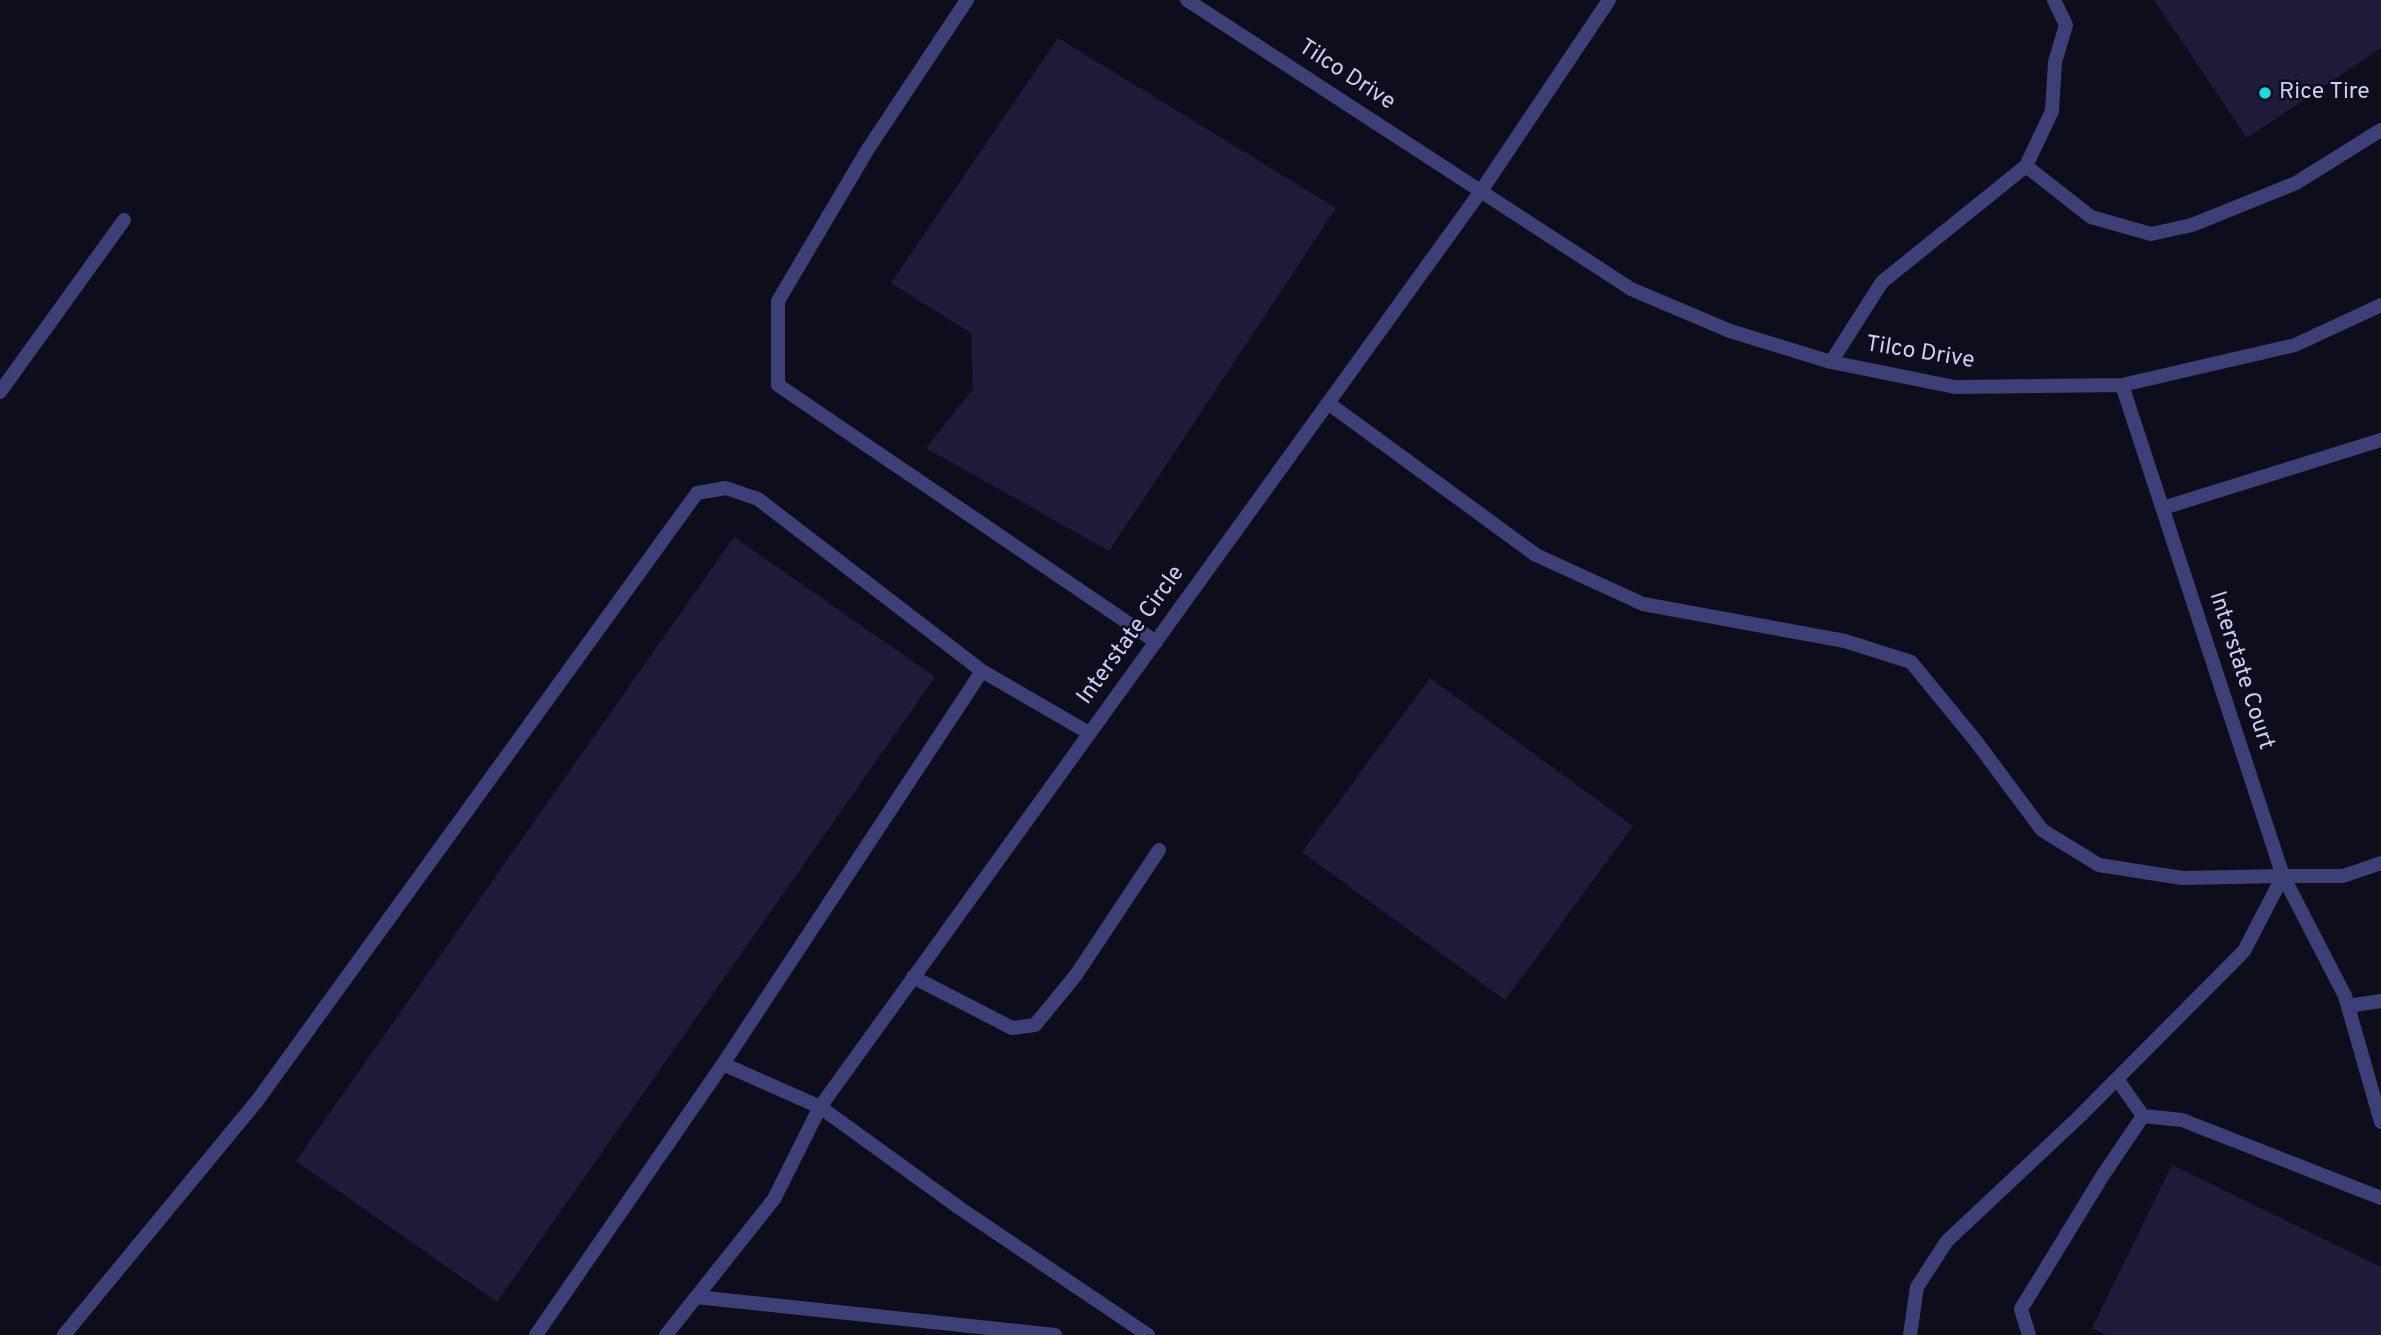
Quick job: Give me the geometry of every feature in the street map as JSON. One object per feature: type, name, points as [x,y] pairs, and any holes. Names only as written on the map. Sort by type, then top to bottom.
[{"type":"street","points":[[967,0],[868,149],[778,301],[778,385],[1156,642]]},
{"type":"street","name":"Tilco Drive","points":[[1187,0],[1631,289],[1730,331],[1831,362],[1955,387],[2122,385],[2295,345],[2381,305]]},
{"type":"street","points":[[1481,191],[1609,0]]},
{"type":"street","points":[[1831,362],[1882,282],[2026,166],[2052,111],[2055,62],[2066,25],[2054,0]]},
{"type":"street","points":[[2026,166],[2091,217],[2151,234],[2192,225],[2295,183],[2381,130]]},
{"type":"street","name":"Interstate Circle","points":[[666,1335],[774,1199],[820,1107],[1481,191]]},
{"type":"street","points":[[0,392],[124,220]]},
{"type":"street","name":"Interstate Court","points":[[2122,385],[2283,876],[2348,1006],[2381,1122]]},
{"type":"street","points":[[1328,403],[1536,555],[1643,604],[1845,641],[1911,662],[1975,740],[2042,830],[2099,865],[2182,878],[2343,876],[2381,863]]},
{"type":"street","points":[[2163,508],[2381,440]]},
{"type":"street","points":[[64,1335],[257,1101],[697,493],[726,488],[758,499],[982,671],[1089,733]]},
{"type":"street","points":[[536,1335],[723,1064],[982,671]]},
{"type":"street","points":[[913,977],[1012,1028],[1035,1026],[1076,975],[1159,850]]},
{"type":"street","points":[[1910,1335],[1917,1287],[1947,1241],[2117,1079],[2244,951],[2283,876]]},
{"type":"street","points":[[2348,1006],[2381,1001]]},
{"type":"street","points":[[723,1064],[820,1107],[961,1209],[1147,1335]]},
{"type":"street","points":[[2117,1079],[2143,1116],[2182,1120],[2381,1198]]},
{"type":"street","points":[[2029,1335],[2021,1309],[2103,1175],[2143,1116]]},
{"type":"street","points":[[696,1297],[1055,1335]]},
{"type":"building","name":"Rice Tire","points":[[2154,0],[2381,0],[2381,48],[2247,138]]},
{"type":"building","points":[[1058,38],[1336,208],[1109,551],[926,448],[973,389],[971,333],[891,283]]},
{"type":"building","points":[[734,537],[935,677],[497,1302],[296,1161]]},
{"type":"building","points":[[1430,678],[1633,826],[1505,1000],[1302,852]]},
{"type":"building","points":[[2172,1165],[2381,1267],[2381,1335],[2106,1335],[2092,1328]]},
{"type":"place","name":"Rice Tire","points":[[2265,93]]}]
